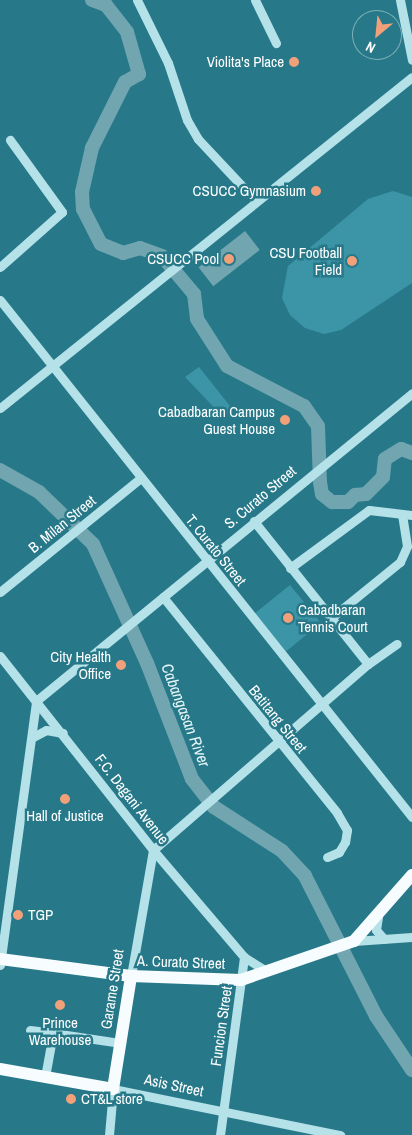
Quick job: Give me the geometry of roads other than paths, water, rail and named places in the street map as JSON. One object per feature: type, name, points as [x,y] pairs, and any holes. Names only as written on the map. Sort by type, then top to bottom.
[{"type":"main road","points":[[241,980],[346,943],[378,917],[412,875]]},
{"type":"main road","name":"A. Curato Street","points":[[0,961],[131,976],[241,980]]},
{"type":"main road","name":"Garame Street","points":[[113,1089],[131,976]]},
{"type":"main road","name":"Asis Street","points":[[0,1069],[113,1089]]},
{"type":"street","points":[[137,0],[168,63],[187,120],[198,139],[256,201]]},
{"type":"street","points":[[255,0],[276,43]]},
{"type":"street","points":[[400,0],[412,60]]},
{"type":"street","points":[[0,408],[412,77]]},
{"type":"street","points":[[0,267],[62,212],[10,140]]},
{"type":"street","name":"T. Curato Street","points":[[0,300],[53,364],[321,704],[411,812]]},
{"type":"street","name":"S. Curato Street","points":[[36,701],[254,521],[310,472],[412,393]]},
{"type":"street","name":"B. Milan Street","points":[[0,592],[141,478]]},
{"type":"street","points":[[290,568],[369,510],[412,515]]},
{"type":"street","points":[[331,618],[400,562],[407,546],[402,515]]},
{"type":"street","points":[[254,521],[368,664]]},
{"type":"street","name":"Batitang Street","points":[[163,597],[348,830],[339,852],[327,857]]},
{"type":"street","points":[[153,850],[207,808],[277,741],[368,664],[397,644]]},
{"type":"street","name":"F.C. Dagani Avenue","points":[[0,656],[64,733],[153,850],[244,957],[265,970]]},
{"type":"street","points":[[0,961],[33,737],[36,701]]},
{"type":"street","points":[[33,737],[46,730],[64,733]]},
{"type":"street","name":"Garame Street","points":[[131,976],[153,850]]},
{"type":"street","points":[[378,917],[376,930],[384,939]]},
{"type":"street","points":[[346,943],[412,937]]},
{"type":"street","name":"Funcion Street","points":[[220,1135],[244,957]]},
{"type":"street","points":[[30,1030],[120,1043]]},
{"type":"street","points":[[46,1077],[53,1033]]},
{"type":"street","name":"Garame Street","points":[[110,1135],[113,1089]]},
{"type":"street","name":"Asis Street","points":[[113,1089],[340,1135]]},
{"type":"street","points":[[284,1135],[285,1125]]},
{"type":"waterway","points":[[92,0],[106,5],[127,32],[139,74],[125,82],[92,148],[82,192],[83,209],[101,244],[123,253],[140,248],[162,256],[194,294],[197,319],[227,366],[304,406],[318,426],[322,494],[332,502],[348,502],[355,495],[366,494],[383,477],[385,459],[401,449],[412,453]]},
{"type":"waterway","name":"Cabangasan River","points":[[0,470],[39,492],[93,544],[147,663],[192,779],[214,807],[282,851],[305,876],[376,1016],[412,1070]]},
{"type":"place","name":"Violita's Place","points":[[294,62]]},
{"type":"place","name":"CSUCC Gymnasium","points":[[316,191]]},
{"type":"place","name":"CSUCC Pool","points":[[229,259]]},
{"type":"place","name":"CSU Football Field","points":[[352,261]]},
{"type":"place","name":"Cabadbaran Campus Guest House","points":[[285,420]]},
{"type":"place","name":"Cabadbaran Tennis Court","points":[[288,618]]},
{"type":"place","name":"City Health Office","points":[[121,665]]},
{"type":"place","name":"Hall of Justice","points":[[65,799]]},
{"type":"place","name":"TGP","points":[[18,915]]},
{"type":"place","name":"Prince Warehouse","points":[[60,1005]]},
{"type":"place","name":"CT&L store","points":[[71,1099]]}]
